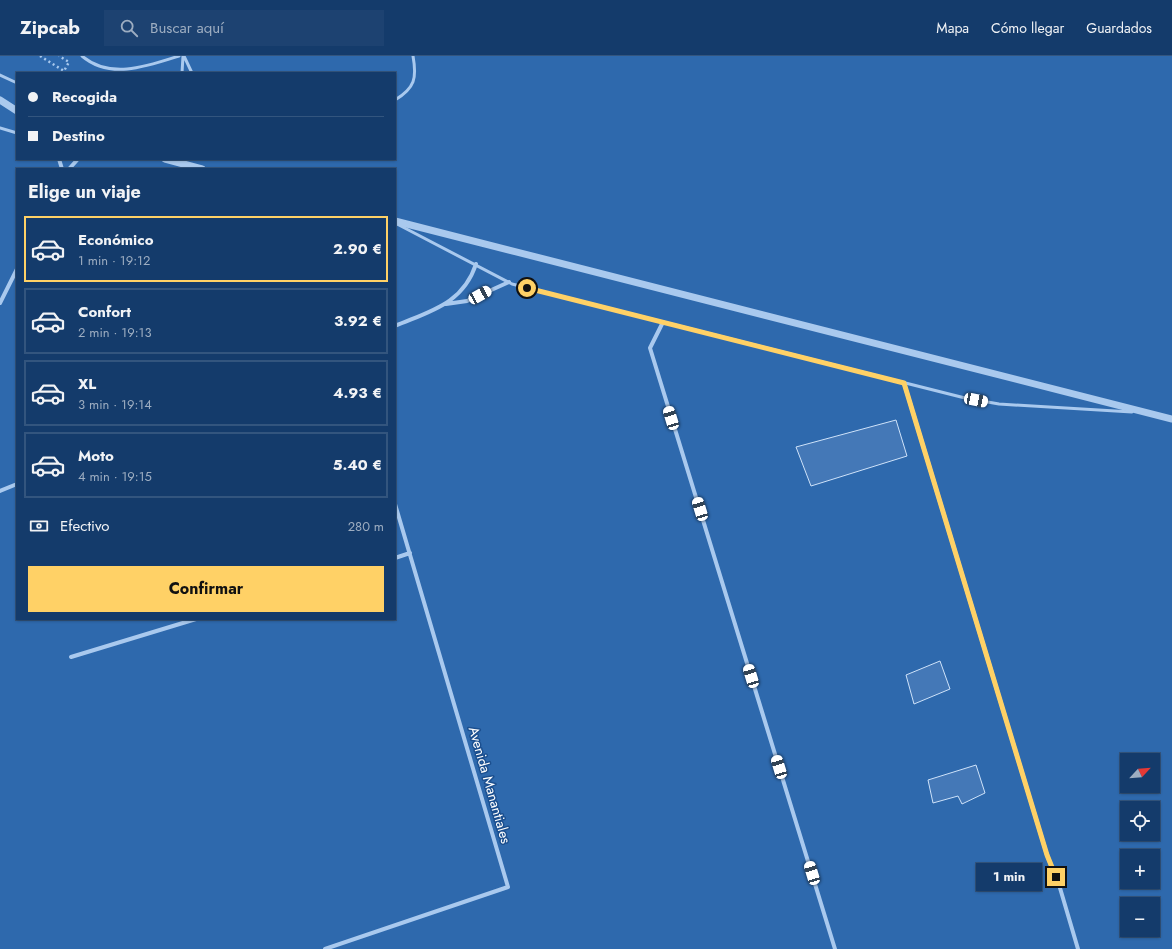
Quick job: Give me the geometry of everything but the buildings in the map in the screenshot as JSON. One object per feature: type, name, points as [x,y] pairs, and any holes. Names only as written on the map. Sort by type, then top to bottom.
[{"type":"street","points":[[0,100],[16,110]]},
{"type":"street","points":[[70,168],[77,160]]},
{"type":"street","points":[[169,160],[198,168]]},
{"type":"street","points":[[396,222],[1172,419]]},
{"type":"street","points":[[446,304],[467,285],[476,264]]},
{"type":"street","points":[[0,303],[16,271]]},
{"type":"street","points":[[396,326],[446,304],[467,301],[509,282]]},
{"type":"street","points":[[663,322],[650,348],[836,949]]},
{"type":"street","points":[[904,383],[1047,855],[1060,888],[1078,949]]},
{"type":"street","points":[[0,491],[16,484]]},
{"type":"street","name":"Avenida Manantiales","points":[[325,949],[508,887],[396,507]]},
{"type":"street","points":[[396,558],[410,553]]},
{"type":"street","points":[[71,657],[193,620]]},
{"type":"lane","points":[[82,56],[104,68],[136,69],[179,56]]},
{"type":"lane","points":[[182,72],[183,56]]},
{"type":"lane","points":[[183,56],[191,72]]},
{"type":"lane","points":[[396,99],[406,94],[416,74],[413,56]]},
{"type":"lane","points":[[0,75],[16,83]]},
{"type":"lane","points":[[0,128],[16,133]]},
{"type":"lane","points":[[396,223],[509,282],[904,383],[999,404],[1149,413]]},
{"type":"path","points":[[40,56],[64,70],[69,62],[59,56]]},
{"type":"shaded area","points":[[0,56],[1172,56],[1172,949],[0,949]]},
{"type":"route","points":[[527,288],[904,383],[1047,855],[1056,877]]}]
